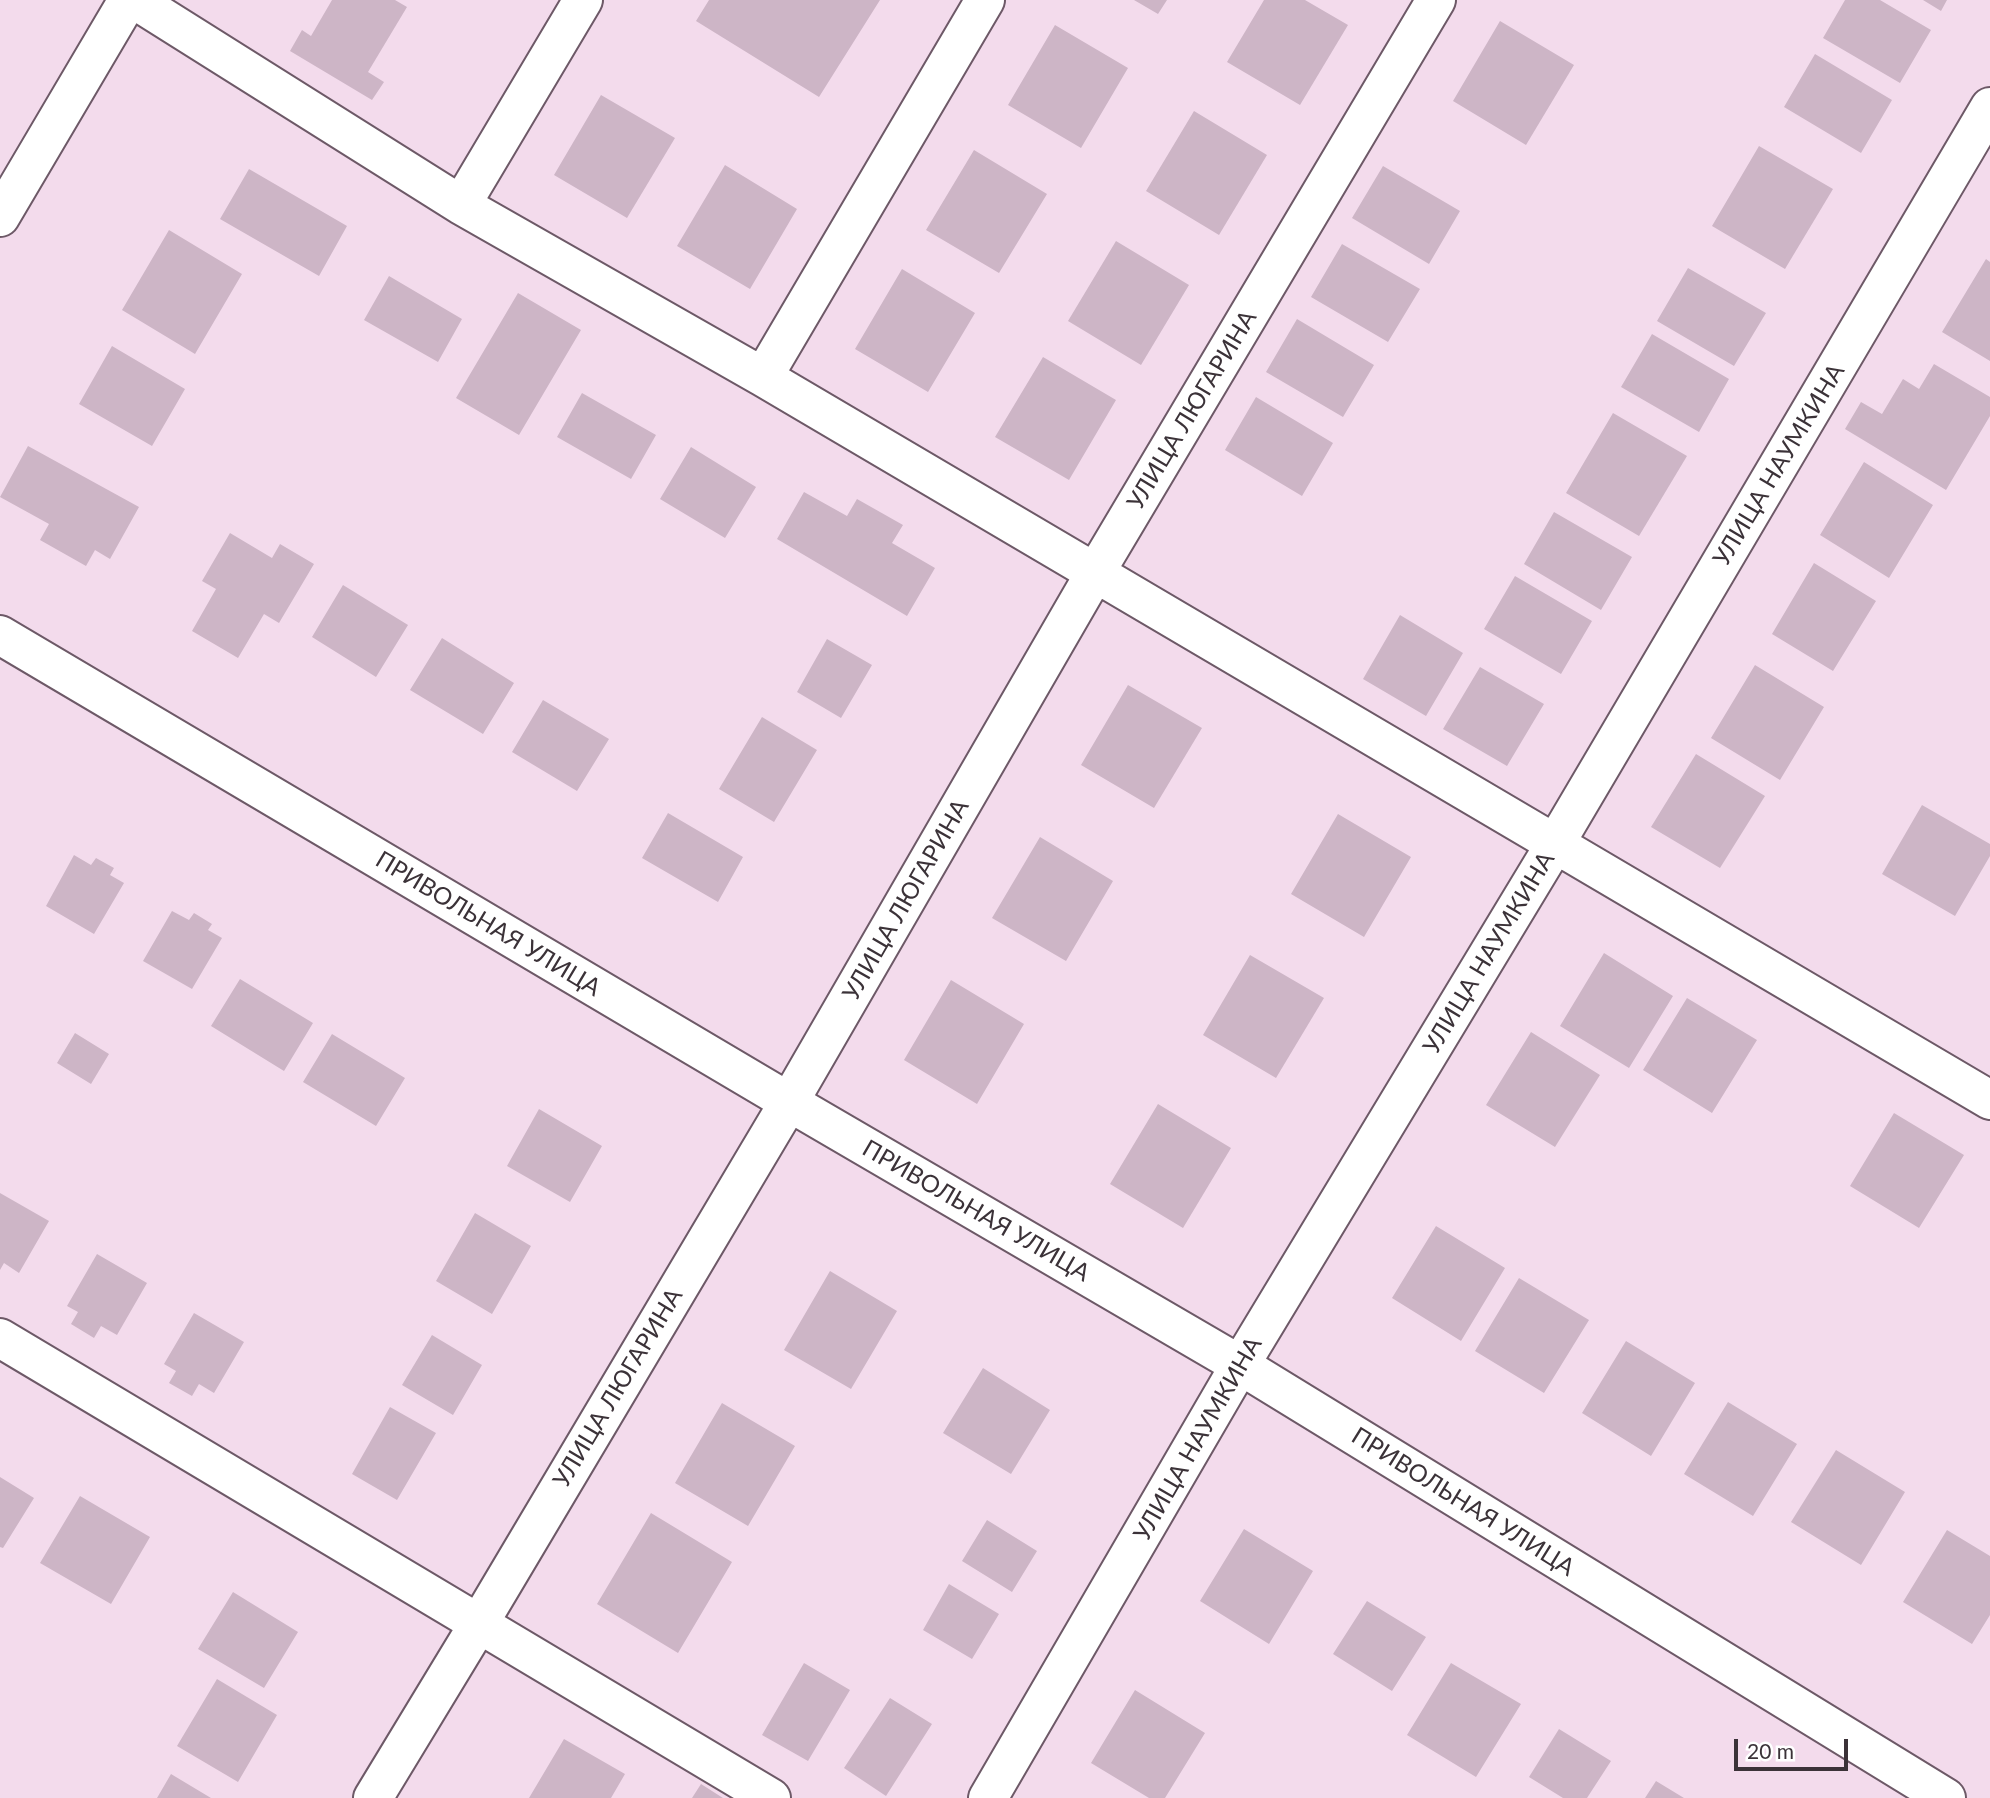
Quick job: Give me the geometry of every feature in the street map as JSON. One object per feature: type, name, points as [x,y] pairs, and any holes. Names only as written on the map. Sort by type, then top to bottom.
[{"type":"street","points":[[0,217],[128,0]]},
{"type":"street","points":[[135,0],[461,205],[763,377],[1990,1100]]},
{"type":"street","points":[[461,205],[583,0]]},
{"type":"street","points":[[763,377],[985,0]]},
{"type":"street","name":"УЛИЦА ЛЮГАРИНА","points":[[373,1798],[789,1102],[1095,573],[1436,0]]},
{"type":"street","name":"УЛИЦА НАУМКИНА","points":[[988,1798],[1240,1365],[1555,844],[1990,107]]},
{"type":"street","name":"ПРИВОЛЬНАЯ УЛИЦА","points":[[0,635],[789,1102],[1240,1365],[1946,1798]]},
{"type":"street","points":[[0,1338],[771,1798]]},
{"type":"building","points":[[332,0],[395,0],[407,7],[368,72],[384,82],[372,100],[290,51],[302,30],[311,36]]},
{"type":"building","points":[[709,0],[880,0],[819,97],[696,21]]},
{"type":"building","points":[[1134,0],[1167,0],[1158,14]]},
{"type":"building","points":[[1264,0],[1305,0],[1348,25],[1300,105],[1227,62]]},
{"type":"building","points":[[1845,0],[1880,0],[1931,30],[1900,83],[1823,38]]},
{"type":"building","points":[[1923,0],[1947,0],[1941,11]]},
{"type":"building","points":[[1500,21],[1574,65],[1526,145],[1453,101]]},
{"type":"building","points":[[1055,25],[1128,68],[1081,148],[1008,105]]},
{"type":"building","points":[[1815,54],[1892,100],[1861,153],[1784,107]]},
{"type":"building","points":[[601,95],[675,138],[627,218],[554,175]]},
{"type":"building","points":[[1194,111],[1267,155],[1219,235],[1146,191]]},
{"type":"building","points":[[1759,146],[1833,189],[1785,269],[1712,226]]},
{"type":"building","points":[[974,150],[1047,194],[999,273],[926,230]]},
{"type":"building","points":[[725,165],[797,209],[750,289],[677,246]]},
{"type":"building","points":[[1383,166],[1460,211],[1429,264],[1352,218]]},
{"type":"building","points":[[249,169],[347,226],[319,276],[220,219]]},
{"type":"building","points":[[169,230],[242,274],[195,354],[122,310]]},
{"type":"building","points":[[1116,241],[1189,285],[1141,365],[1068,321]]},
{"type":"building","points":[[1342,244],[1420,289],[1388,342],[1311,297]]},
{"type":"building","points":[[1986,259],[1990,262],[1990,361],[1942,332]]},
{"type":"building","points":[[1688,268],[1766,313],[1734,366],[1657,321]]},
{"type":"building","points":[[902,269],[975,313],[928,392],[855,349]]},
{"type":"building","points":[[389,276],[462,319],[438,362],[364,320]]},
{"type":"building","points":[[518,293],[581,330],[519,435],[456,398]]},
{"type":"building","points":[[1297,319],[1374,365],[1343,417],[1266,372]]},
{"type":"building","points":[[1652,334],[1729,379],[1699,432],[1621,387]]},
{"type":"building","points":[[112,346],[185,389],[152,446],[79,404]]},
{"type":"building","points":[[1043,357],[1116,400],[1069,480],[995,437]]},
{"type":"building","points":[[1934,364],[1990,397],[1990,416],[1946,490],[1845,429],[1861,402],[1882,414],[1903,379],[1919,389]]},
{"type":"building","points":[[582,393],[656,435],[631,479],[557,437]]},
{"type":"building","points":[[1256,397],[1333,443],[1302,496],[1225,450]]},
{"type":"building","points":[[1613,413],[1687,456],[1639,536],[1566,493]]},
{"type":"building","points":[[28,446],[139,507],[110,559],[95,550],[86,566],[40,540],[49,524],[0,497]]},
{"type":"building","points":[[691,447],[756,487],[725,538],[660,499]]},
{"type":"building","points":[[1864,462],[1933,505],[1889,578],[1820,535]]},
{"type":"building","points":[[804,492],[847,516],[857,499],[903,525],[892,543],[935,568],[907,616],[777,539]]},
{"type":"building","points":[[1554,512],[1632,557],[1601,610],[1524,564]]},
{"type":"building","points":[[230,533],[272,558],[280,544],[314,564],[279,623],[264,614],[238,658],[192,631],[216,589],[202,581]]},
{"type":"building","points":[[1814,563],[1876,601],[1833,671],[1772,634]]},
{"type":"building","points":[[1515,576],[1592,621],[1561,674],[1484,629]]},
{"type":"building","points":[[343,585],[408,625],[376,677],[312,637]]},
{"type":"building","points":[[1400,615],[1463,653],[1426,716],[1363,679]]},
{"type":"building","points":[[442,638],[514,683],[483,734],[410,690]]},
{"type":"building","points":[[827,639],[872,665],[841,718],[797,692]]},
{"type":"building","points":[[1755,665],[1824,707],[1780,780],[1711,738]]},
{"type":"building","points":[[1480,667],[1544,704],[1507,766],[1443,729]]},
{"type":"building","points":[[1128,685],[1202,728],[1154,808],[1081,765]]},
{"type":"building","points":[[543,700],[609,739],[577,791],[512,752]]},
{"type":"building","points":[[762,717],[817,750],[774,822],[719,789]]},
{"type":"building","points":[[1696,754],[1765,796],[1720,868],[1651,827]]},
{"type":"building","points":[[1922,805],[1990,844],[1990,856],[1955,916],[1882,874]]},
{"type":"building","points":[[668,813],[743,857],[718,902],[642,858]]},
{"type":"building","points":[[1338,814],[1411,857],[1364,937],[1291,894]]},
{"type":"building","points":[[1040,837],[1113,881],[1066,961],[992,918]]},
{"type":"building","points":[[74,855],[91,865],[96,858],[114,868],[110,875],[124,883],[94,934],[46,906]]},
{"type":"building","points":[[172,911],[189,920],[194,913],[212,924],[208,930],[222,938],[192,989],[143,961]]},
{"type":"building","points":[[1604,953],[1673,996],[1629,1068],[1560,1026]]},
{"type":"building","points":[[1250,955],[1324,998],[1276,1078],[1203,1035]]},
{"type":"building","points":[[240,979],[313,1023],[284,1071],[211,1026]]},
{"type":"building","points":[[951,980],[1024,1024],[977,1104],[904,1060]]},
{"type":"building","points":[[1687,998],[1757,1040],[1712,1113],[1643,1070]]},
{"type":"building","points":[[1531,1032],[1600,1075],[1555,1147],[1486,1105]]},
{"type":"building","points":[[75,1033],[109,1054],[91,1084],[57,1063]]},
{"type":"building","points":[[332,1034],[405,1078],[376,1126],[303,1082]]},
{"type":"building","points":[[1158,1104],[1231,1148],[1183,1228],[1110,1184]]},
{"type":"building","points":[[539,1109],[602,1146],[570,1202],[507,1166]]},
{"type":"building","points":[[1894,1113],[1964,1155],[1919,1228],[1850,1186]]},
{"type":"building","points":[[0,1193],[49,1221],[19,1273],[4,1263],[0,1270]]},
{"type":"building","points":[[475,1213],[531,1246],[492,1314],[436,1281]]},
{"type":"building","points":[[1436,1226],[1505,1268],[1461,1341],[1392,1298]]},
{"type":"building","points":[[97,1254],[147,1283],[117,1335],[101,1326],[94,1338],[71,1324],[78,1312],[67,1306]]},
{"type":"building","points":[[830,1271],[897,1311],[851,1389],[784,1350]]},
{"type":"building","points":[[1519,1278],[1589,1320],[1544,1393],[1475,1351]]},
{"type":"building","points":[[194,1313],[244,1342],[214,1393],[199,1384],[192,1396],[169,1383],[176,1371],[164,1364]]},
{"type":"building","points":[[432,1335],[482,1365],[453,1415],[402,1385]]},
{"type":"building","points":[[1626,1341],[1695,1383],[1651,1456],[1582,1413]]},
{"type":"building","points":[[983,1368],[1050,1410],[1011,1474],[943,1433]]},
{"type":"building","points":[[1728,1402],[1797,1444],[1753,1516],[1684,1474]]},
{"type":"building","points":[[722,1403],[795,1446],[748,1526],[675,1483]]},
{"type":"building","points":[[390,1407],[436,1433],[397,1500],[352,1474]]},
{"type":"building","points":[[1836,1450],[1905,1492],[1861,1565],[1791,1522]]},
{"type":"building","points":[[0,1477],[34,1498],[3,1548],[0,1547]]},
{"type":"building","points":[[80,1496],[150,1537],[111,1604],[40,1563]]},
{"type":"building","points":[[651,1513],[732,1562],[678,1653],[597,1604]]},
{"type":"building","points":[[987,1520],[1037,1551],[1012,1592],[962,1561]]},
{"type":"building","points":[[1244,1529],[1313,1571],[1269,1644],[1200,1601]]},
{"type":"building","points":[[1947,1530],[1990,1556],[1990,1615],[1972,1644],[1903,1602]]},
{"type":"building","points":[[949,1584],[999,1614],[972,1659],[923,1630]]},
{"type":"building","points":[[233,1592],[298,1632],[264,1688],[198,1649]]},
{"type":"building","points":[[1367,1601],[1426,1637],[1392,1691],[1333,1654]]},
{"type":"building","points":[[804,1663],[850,1690],[808,1761],[762,1735]]},
{"type":"building","points":[[1451,1663],[1521,1704],[1476,1777],[1407,1735]]},
{"type":"building","points":[[217,1679],[277,1715],[238,1782],[177,1746]]},
{"type":"building","points":[[1135,1690],[1205,1733],[1165,1798],[1149,1798],[1091,1763]]},
{"type":"building","points":[[890,1698],[932,1724],[886,1796],[844,1768]]},
{"type":"building","points":[[1559,1729],[1611,1761],[1587,1798],[1563,1798],[1529,1777]]},
{"type":"building","points":[[564,1739],[625,1774],[611,1798],[529,1798]]},
{"type":"building","points":[[171,1774],[211,1798],[157,1798]]},
{"type":"building","points":[[1656,1781],[1684,1798],[1645,1798]]},
{"type":"building","points":[[701,1784],[723,1798],[692,1798]]}]
